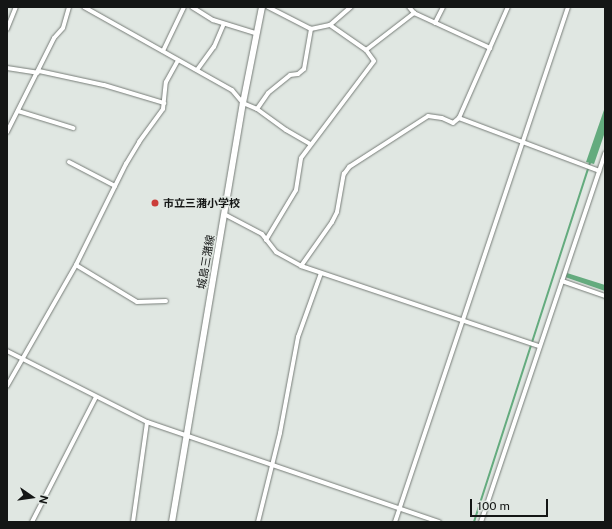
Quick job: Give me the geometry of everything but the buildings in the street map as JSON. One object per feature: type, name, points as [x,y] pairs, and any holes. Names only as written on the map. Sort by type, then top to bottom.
[{"type":"main road","name":"城島三潴線","points":[[172,522],[185,436],[255,33],[262,7]]},
{"type":"street","points":[[7,29],[16,7]]},
{"type":"street","points":[[7,132],[39,72],[54,38],[63,28],[69,7]]},
{"type":"street","points":[[84,7],[232,90],[243,103],[257,108],[310,144]]},
{"type":"street","points":[[162,51],[184,7]]},
{"type":"street","points":[[192,7],[202,14],[224,24],[255,33]]},
{"type":"street","points":[[268,7],[311,29],[330,25],[352,7]]},
{"type":"street","points":[[409,7],[414,13],[490,48]]},
{"type":"street","points":[[435,23],[443,7]]},
{"type":"street","points":[[301,266],[332,222],[337,212],[344,174],[349,167],[428,116],[442,118],[453,123],[459,118],[508,7]]},
{"type":"street","points":[[395,522],[568,7]]},
{"type":"street","points":[[366,50],[414,13]]},
{"type":"street","points":[[197,70],[214,47],[224,24]]},
{"type":"street","points":[[266,240],[296,190],[301,158],[310,144],[374,61],[366,50],[330,25]]},
{"type":"street","points":[[257,108],[268,93],[290,75],[298,74],[304,69],[311,29]]},
{"type":"street","points":[[7,386],[76,265],[115,186],[139,142],[163,109],[166,82],[178,60]]},
{"type":"street","points":[[7,68],[39,72],[104,85],[164,103]]},
{"type":"street","points":[[18,111],[73,128]]},
{"type":"street","points":[[459,118],[599,171]]},
{"type":"street","points":[[481,522],[605,153]]},
{"type":"street","points":[[69,162],[115,186]]},
{"type":"street","points":[[224,214],[246,224],[266,240],[276,252],[301,266],[539,346]]},
{"type":"street","points":[[76,265],[137,302],[166,301]]},
{"type":"street","points":[[258,522],[272,466],[298,337],[321,273]]},
{"type":"street","points":[[562,279],[605,296]]},
{"type":"street","points":[[7,351],[147,422],[439,522]]},
{"type":"street","points":[[32,522],[96,397]]},
{"type":"street","points":[[133,522],[147,422]]},
{"type":"shaded area","points":[[605,107],[605,132],[594,164],[586,162]]},
{"type":"shaded area","points":[[567,273],[605,285],[605,291],[565,277]]},
{"type":"waterway","points":[[474,522],[590,162]]},
{"type":"place","name":"市立三潴小学校","points":[[155,203]]}]
